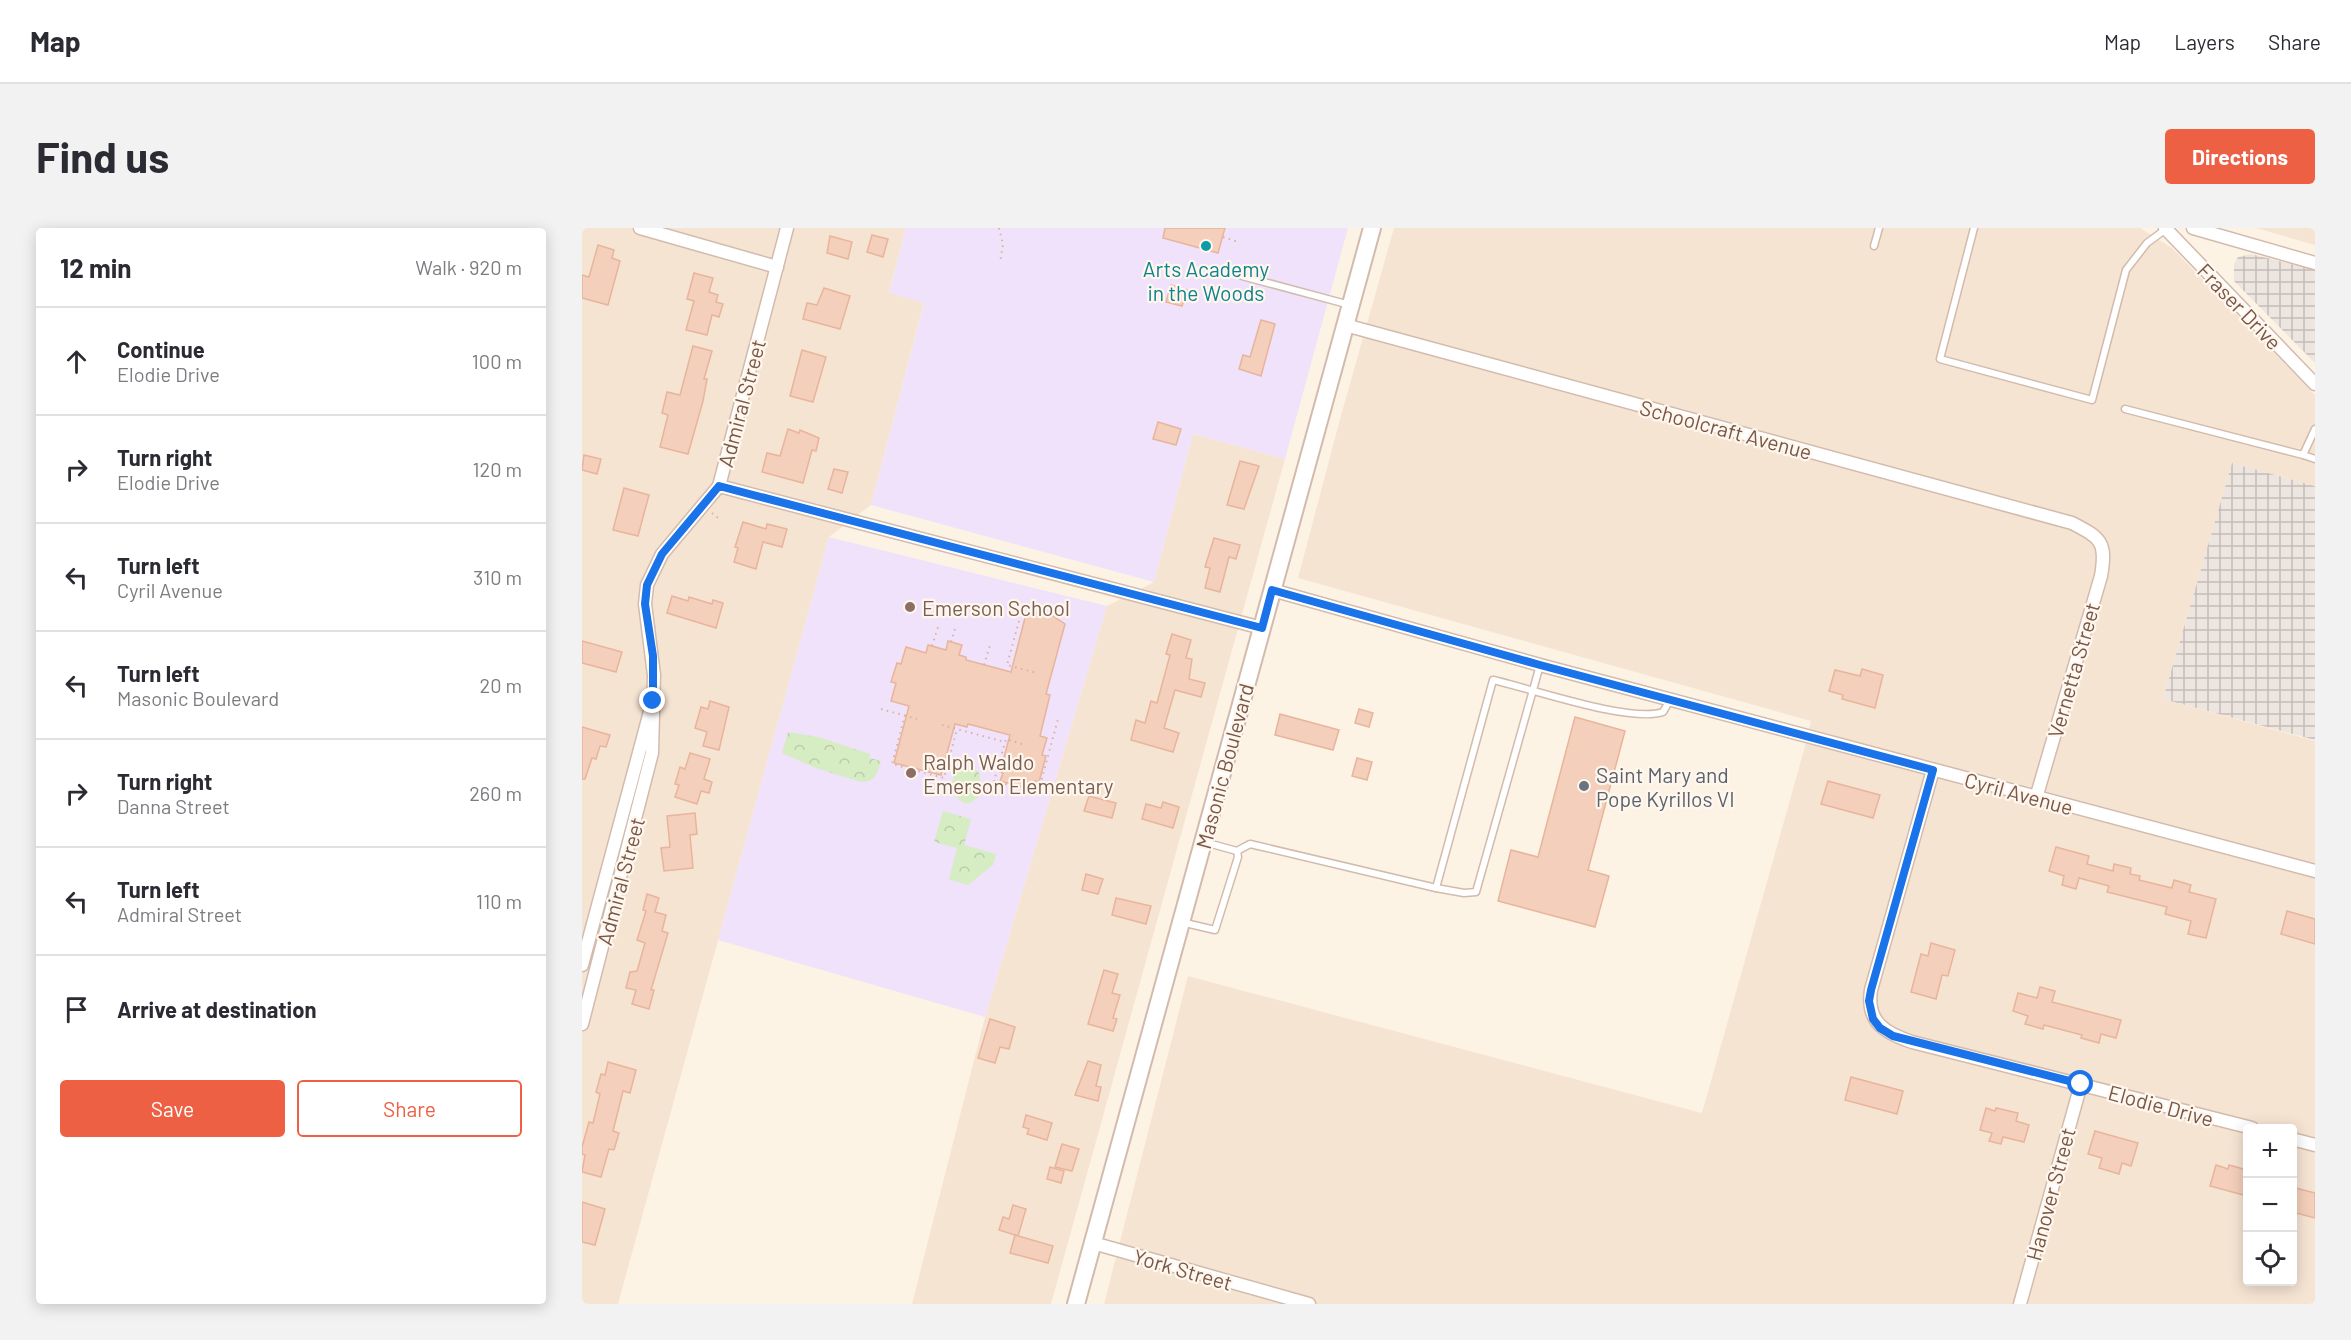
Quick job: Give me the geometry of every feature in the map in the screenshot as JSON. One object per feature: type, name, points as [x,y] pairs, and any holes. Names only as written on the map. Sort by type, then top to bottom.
[{"type":"street","points":[[640,228],[777,267]]},
{"type":"street","name":"Admiral Street","points":[[582,1022],[650,767],[654,732],[653,656],[645,604],[647,585],[662,554],[719,486],[787,228]]},
{"type":"street","name":"Masonic Boulevard","points":[[1076,1304],[1372,228]]},
{"type":"street","points":[[2193,228],[2315,263]]},
{"type":"street","name":"Fraser Drive","points":[[2165,229],[2315,384]]},
{"type":"street","name":"Schoolcraft Avenue","points":[[1346,325],[2072,523],[2094,534],[2101,542]]},
{"type":"street","points":[[719,486],[1262,628]]},
{"type":"street","name":"Vernetta Street","points":[[2036,798],[2101,576],[2104,551],[2101,542]]},
{"type":"street","name":"Cyril Avenue","points":[[1272,590],[1540,665],[2315,871]]},
{"type":"street","name":"Admiral Street","points":[[582,965],[653,701]]},
{"type":"street","name":"Elodie Drive","points":[[1933,770],[1871,990],[1869,1001],[1873,1019],[1880,1028],[1912,1042],[2243,1126]]},
{"type":"street","name":"Hanover Street","points":[[2020,1304],[2081,1084]]},
{"type":"street","points":[[2297,1140],[2315,1145]]},
{"type":"street","name":"York Street","points":[[1092,1243],[1309,1304]]},
{"type":"lane","points":[[1874,246],[1879,228]]},
{"type":"lane","points":[[1974,228],[1940,359],[2092,400],[2126,270],[2147,243],[2165,229]]},
{"type":"lane","points":[[1242,276],[1351,306]]},
{"type":"lane","points":[[2125,409],[2315,459]]},
{"type":"lane","points":[[2303,455],[2315,429]]},
{"type":"lane","points":[[1203,842],[1237,851],[1250,844],[1436,888],[1464,893],[1476,892],[1540,665]]},
{"type":"lane","points":[[1436,888],[1493,680],[1626,714],[1650,716],[1663,712],[1670,700]]},
{"type":"lane","points":[[1181,922],[1215,930],[1237,851]]},
{"type":"path","points":[[999,228],[1003,244],[1000,263]]},
{"type":"path","points":[[1223,237],[1238,242]]},
{"type":"path","points":[[1019,621],[1007,665],[1037,673]]},
{"type":"path","points":[[932,646],[938,627]]},
{"type":"path","points":[[951,642],[955,629]]},
{"type":"path","points":[[984,665],[991,642]]},
{"type":"path","points":[[881,709],[917,718]]},
{"type":"path","points":[[905,716],[892,764],[933,776],[944,778],[957,729]]},
{"type":"path","points":[[1022,744],[1006,739],[994,781],[1038,793],[1058,719]]},
{"type":"path","points":[[942,725],[1005,742]]},
{"type":"shaded area","points":[[582,228],[906,228],[889,292],[924,302],[871,505],[829,537],[618,1304],[582,1304]]},
{"type":"shaded area","name":"Arts Academy in the Woods","points":[[906,228],[1348,228],[1285,459],[1193,434],[1154,582],[871,505],[924,303],[889,293]]},
{"type":"shaded area","points":[[1394,228],[2140,228],[2172,248],[2315,395],[2315,486],[2232,463],[2163,699],[2315,741],[2315,1304],[1104,1304],[1188,976],[1702,1113],[1804,750],[1811,721],[1298,578]]},
{"type":"shaded area","points":[[2256,228],[2315,228],[2315,245]]},
{"type":"shaded area","points":[[2251,254],[2315,270],[2315,363],[2234,281],[2234,264],[2238,257]]},
{"type":"shaded area","points":[[1193,434],[1285,459],[1051,1304],[912,1304],[985,1017],[1107,606],[1154,582]]},
{"type":"shaded area","points":[[2232,463],[2315,486],[2315,740],[2163,699]]},
{"type":"shaded area","name":"Ralph Waldo Emerson Elementary","points":[[829,537],[1107,606],[985,1017],[718,940]]},
{"type":"green space","points":[[788,732],[818,737],[870,754],[869,758],[881,761],[877,773],[869,781],[861,782],[816,768],[782,753]]},
{"type":"green space","points":[[971,765],[980,774],[979,796],[971,803],[963,803],[952,788],[948,788],[948,782],[952,782],[956,771]]},
{"type":"green space","points":[[943,811],[971,819],[964,845],[996,854],[993,865],[968,885],[949,879],[957,848],[934,842]]},
{"type":"building","name":"Arts Academy in the Woods","points":[[1165,228],[1225,228],[1218,253],[1163,238]]},
{"type":"building","points":[[872,235],[888,239],[883,257],[867,252]]},
{"type":"building","points":[[830,236],[852,242],[848,259],[827,253]]},
{"type":"building","points":[[598,245],[614,250],[612,258],[620,261],[608,305],[582,298],[582,275],[589,277]]},
{"type":"building","points":[[694,273],[713,278],[709,292],[718,295],[716,302],[723,304],[719,317],[712,315],[707,335],[686,330],[694,301],[687,299]]},
{"type":"building","points":[[1171,285],[1187,290],[1182,306],[1166,302]]},
{"type":"building","points":[[824,288],[850,296],[840,329],[803,319],[807,303],[817,305]]},
{"type":"building","points":[[1261,320],[1275,324],[1261,376],[1239,369],[1243,355],[1250,357]]},
{"type":"building","points":[[693,346],[712,351],[704,379],[707,379],[703,401],[688,454],[660,447],[668,415],[662,413],[667,392],[680,395]]},
{"type":"building","points":[[802,350],[826,357],[813,402],[790,396]]},
{"type":"building","points":[[1158,422],[1181,429],[1176,445],[1153,439]]},
{"type":"building","points":[[788,429],[799,433],[800,430],[819,438],[816,451],[812,450],[803,483],[762,472],[767,453],[780,456]]},
{"type":"building","points":[[584,455],[601,459],[597,474],[582,470]]},
{"type":"building","points":[[1240,461],[1259,466],[1244,509],[1227,505]]},
{"type":"building","points":[[834,469],[848,472],[842,493],[828,489]]},
{"type":"building","points":[[624,488],[649,495],[638,536],[613,530]]},
{"type":"building","points":[[743,522],[766,529],[767,524],[787,529],[782,547],[763,542],[756,569],[734,562],[738,548],[735,547]]},
{"type":"building","points":[[1214,538],[1240,545],[1236,559],[1229,557],[1220,592],[1205,588],[1210,568],[1205,567]]},
{"type":"building","points":[[672,596],[688,601],[689,597],[712,604],[713,600],[723,603],[716,628],[667,613]]},
{"type":"building","name":"Ralph Waldo Emerson Elementary","points":[[1041,612],[1065,624],[1046,694],[1050,695],[1040,736],[1047,738],[1042,755],[1046,756],[1039,782],[1035,781],[1033,790],[1000,781],[1003,773],[1000,772],[1010,735],[968,724],[967,727],[955,724],[941,775],[894,763],[909,706],[891,701],[896,683],[891,682],[897,663],[901,664],[906,647],[926,653],[928,645],[946,650],[948,641],[962,645],[959,655],[966,657],[966,660],[1011,672],[1026,614]]},
{"type":"building","points":[[1172,634],[1191,640],[1186,658],[1192,659],[1189,679],[1205,683],[1201,697],[1175,690],[1164,728],[1179,733],[1173,752],[1131,740],[1136,720],[1145,723],[1151,701],[1157,703],[1170,655],[1166,654]]},
{"type":"building","points":[[582,641],[622,652],[616,672],[582,663]]},
{"type":"building","points":[[1862,669],[1883,675],[1875,708],[1842,699],[1843,695],[1829,691],[1835,670],[1860,676]]},
{"type":"building","points":[[710,701],[729,707],[719,750],[703,746],[707,732],[695,728],[701,707],[708,709]]},
{"type":"building","points":[[1359,709],[1373,713],[1369,727],[1355,723]]},
{"type":"building","points":[[1280,714],[1339,730],[1333,750],[1275,735]]},
{"type":"building","name":"Saint Mary and Pope Kyrillos VI","points":[[1575,717],[1625,731],[1588,870],[1609,876],[1595,927],[1498,901],[1511,850],[1538,857]]},
{"type":"building","points":[[582,727],[610,735],[606,747],[600,746],[596,759],[592,758],[585,779],[582,779]]},
{"type":"building","points":[[690,753],[710,759],[704,779],[712,782],[709,793],[701,791],[697,804],[675,797],[679,785],[675,784],[680,767],[685,769]]},
{"type":"building","points":[[1357,758],[1372,762],[1367,780],[1352,776]]},
{"type":"building","points":[[1828,781],[1880,795],[1873,818],[1821,804]]},
{"type":"building","points":[[1089,796],[1116,803],[1112,818],[1084,811]]},
{"type":"building","points":[[1163,802],[1179,807],[1173,828],[1142,819],[1146,804],[1161,808]]},
{"type":"building","points":[[695,813],[697,834],[690,835],[693,868],[664,871],[661,848],[670,847],[667,816]]},
{"type":"building","points":[[2056,847],[2089,856],[2087,864],[2113,871],[2114,864],[2131,868],[2130,874],[2140,876],[2139,880],[2172,888],[2174,880],[2191,885],[2189,892],[2216,899],[2206,938],[2188,934],[2191,921],[2165,914],[2167,907],[2107,892],[2109,886],[2079,878],[2076,889],[2062,885],[2064,876],[2049,871]]},
{"type":"building","points":[[1086,874],[1103,879],[1098,894],[1082,890]]},
{"type":"building","points":[[647,894],[659,898],[655,912],[666,915],[662,931],[668,933],[651,990],[654,990],[649,1009],[632,1004],[636,990],[626,988],[630,972],[637,971],[645,943],[637,940],[646,911],[643,910]]},
{"type":"building","points":[[1116,898],[1151,906],[1146,924],[1112,915]]},
{"type":"building","points":[[2287,911],[2315,919],[2315,944],[2281,934]]},
{"type":"building","points":[[1931,943],[1955,950],[1948,976],[1942,975],[1936,999],[1911,992],[1921,954],[1928,956]]},
{"type":"building","points":[[1104,970],[1118,974],[1112,993],[1120,995],[1113,1018],[1117,1019],[1113,1031],[1088,1024]]},
{"type":"building","points":[[2040,987],[2055,991],[2052,1002],[2121,1020],[2116,1038],[2101,1034],[2099,1043],[2081,1038],[2082,1035],[2044,1025],[2043,1029],[2025,1024],[2028,1016],[2013,1011],[2018,993],[2037,998]]},
{"type":"building","points":[[990,1019],[1015,1027],[1009,1049],[1000,1047],[995,1063],[978,1058]]},
{"type":"building","points":[[1088,1061],[1101,1065],[1096,1086],[1101,1087],[1098,1101],[1075,1095]]},
{"type":"building","points":[[608,1062],[636,1070],[630,1093],[623,1091],[613,1131],[619,1133],[614,1150],[609,1149],[601,1177],[582,1172],[585,1155],[582,1154],[582,1147],[589,1122],[593,1123],[600,1094],[596,1092],[601,1074],[605,1075]]},
{"type":"building","points":[[1851,1077],[1903,1091],[1897,1114],[1845,1100]]},
{"type":"building","points":[[1986,1108],[2018,1113],[2016,1121],[2029,1125],[2024,1142],[2003,1137],[2001,1144],[1989,1141],[1992,1133],[1980,1130]]},
{"type":"building","points":[[1026,1115],[1052,1123],[1047,1140],[1027,1134],[1029,1129],[1023,1127]]},
{"type":"building","points":[[2095,1131],[2138,1143],[2131,1166],[2122,1163],[2119,1174],[2099,1168],[2102,1158],[2088,1154]]},
{"type":"building","points":[[1062,1144],[1079,1149],[1072,1171],[1055,1167]]},
{"type":"building","points":[[2216,1165],[2228,1169],[2229,1165],[2243,1169],[2243,1195],[2210,1186]]},
{"type":"building","points":[[1050,1167],[1064,1171],[1061,1183],[1047,1179]]},
{"type":"building","points":[[2297,1188],[2315,1193],[2315,1218],[2297,1213]]},
{"type":"building","points":[[582,1202],[605,1209],[595,1245],[582,1242]]},
{"type":"building","points":[[1013,1205],[1026,1209],[1018,1236],[999,1230],[1003,1217],[1009,1219]]},
{"type":"building","points":[[1015,1235],[1053,1246],[1048,1263],[1010,1253]]},
{"type":"place","name":"Arts Academy in the Woods","points":[[1206,246]]},
{"type":"place","name":"Emerson School","points":[[910,607]]},
{"type":"place","name":"Ralph Waldo Emerson Elementary","points":[[911,773]]},
{"type":"place","name":"Saint Mary and Pope Kyrillos VI","points":[[1584,786]]},
{"type":"route","points":[[653,701],[653,656],[645,604],[647,585],[662,554],[714,495],[719,486],[1262,628],[1272,590],[1540,665],[1933,770],[1871,990],[1869,1001],[1873,1019],[1880,1028],[1893,1036],[1912,1042],[2081,1084]]}]
